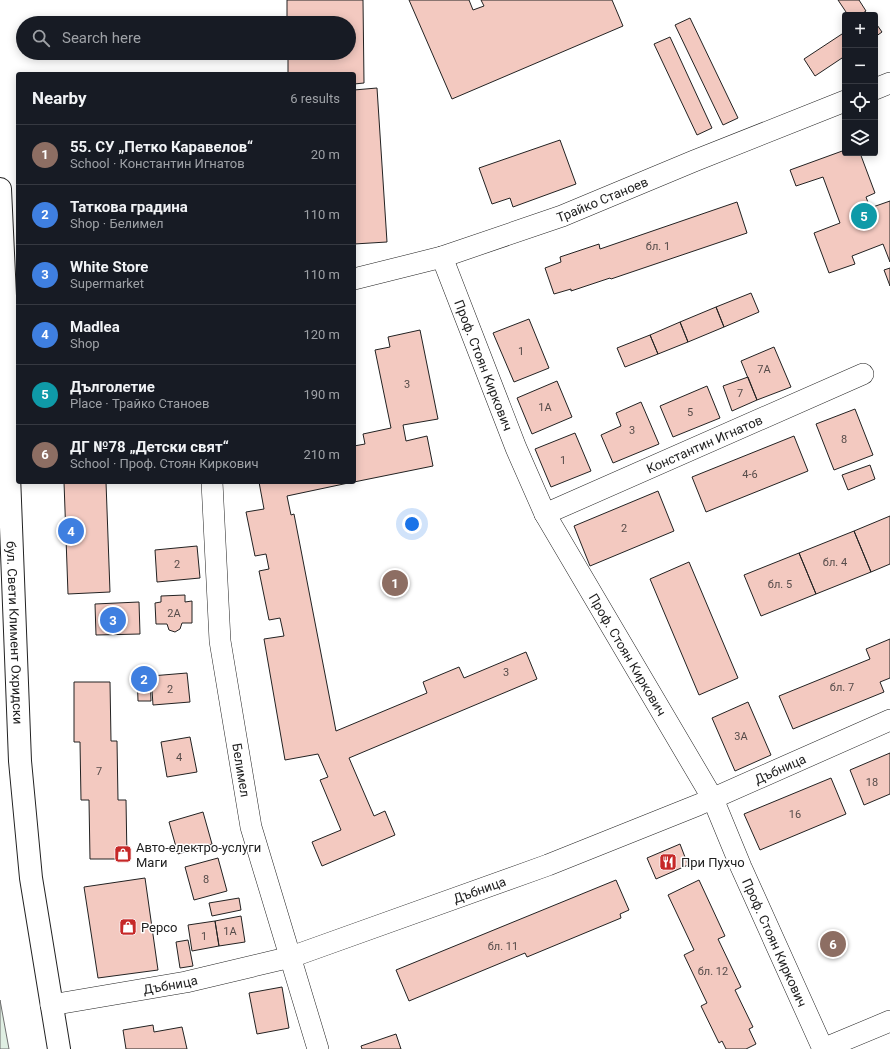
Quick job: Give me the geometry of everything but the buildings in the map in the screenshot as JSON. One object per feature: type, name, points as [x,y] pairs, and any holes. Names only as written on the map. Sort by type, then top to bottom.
[{"type":"main road","name":"бул. Свети Климент Охридски","points":[[0,189],[8,337],[5,371],[20,761],[31,878],[59,1049]]},
{"type":"street","points":[[878,88],[890,83]]},
{"type":"street","name":"Трайко Станоев","points":[[356,278],[442,257],[562,216],[686,164],[842,102]]},
{"type":"street","name":"Проф. Стоян Киркович","points":[[442,257],[516,448],[545,514],[713,799],[741,867],[823,1049]]},
{"type":"street","name":"Константин Игнатов","points":[[545,514],[863,374]]},
{"type":"street","name":"Белимел","points":[[212,484],[220,641],[251,827],[318,1049]]},
{"type":"street","name":"Дъбница","points":[[51,1005],[186,982],[291,957],[548,865],[713,799],[890,720]]},
{"type":"street","points":[[823,1049],[890,1020]]},
{"type":"green space","points":[[0,1000],[9,1049],[0,1049]]},
{"type":"place","name":"Дълголетие","points":[[864,216]]},
{"type":"place","name":"Madlea","points":[[71,531]]},
{"type":"place","name":"55. СУ „Петко Каравелов“","points":[[395,583]]},
{"type":"place","name":"White Store","points":[[113,620]]},
{"type":"place","name":"Таткова градина","points":[[144,679]]},
{"type":"place","name":"Авто-електро-услуги Маги","points":[[123,854]]},
{"type":"place","name":"При Пухчо","points":[[668,862]]},
{"type":"place","name":"Pepco","points":[[128,927]]},
{"type":"place","name":"ДГ №78 „Детски свят“","points":[[833,944]]}]
